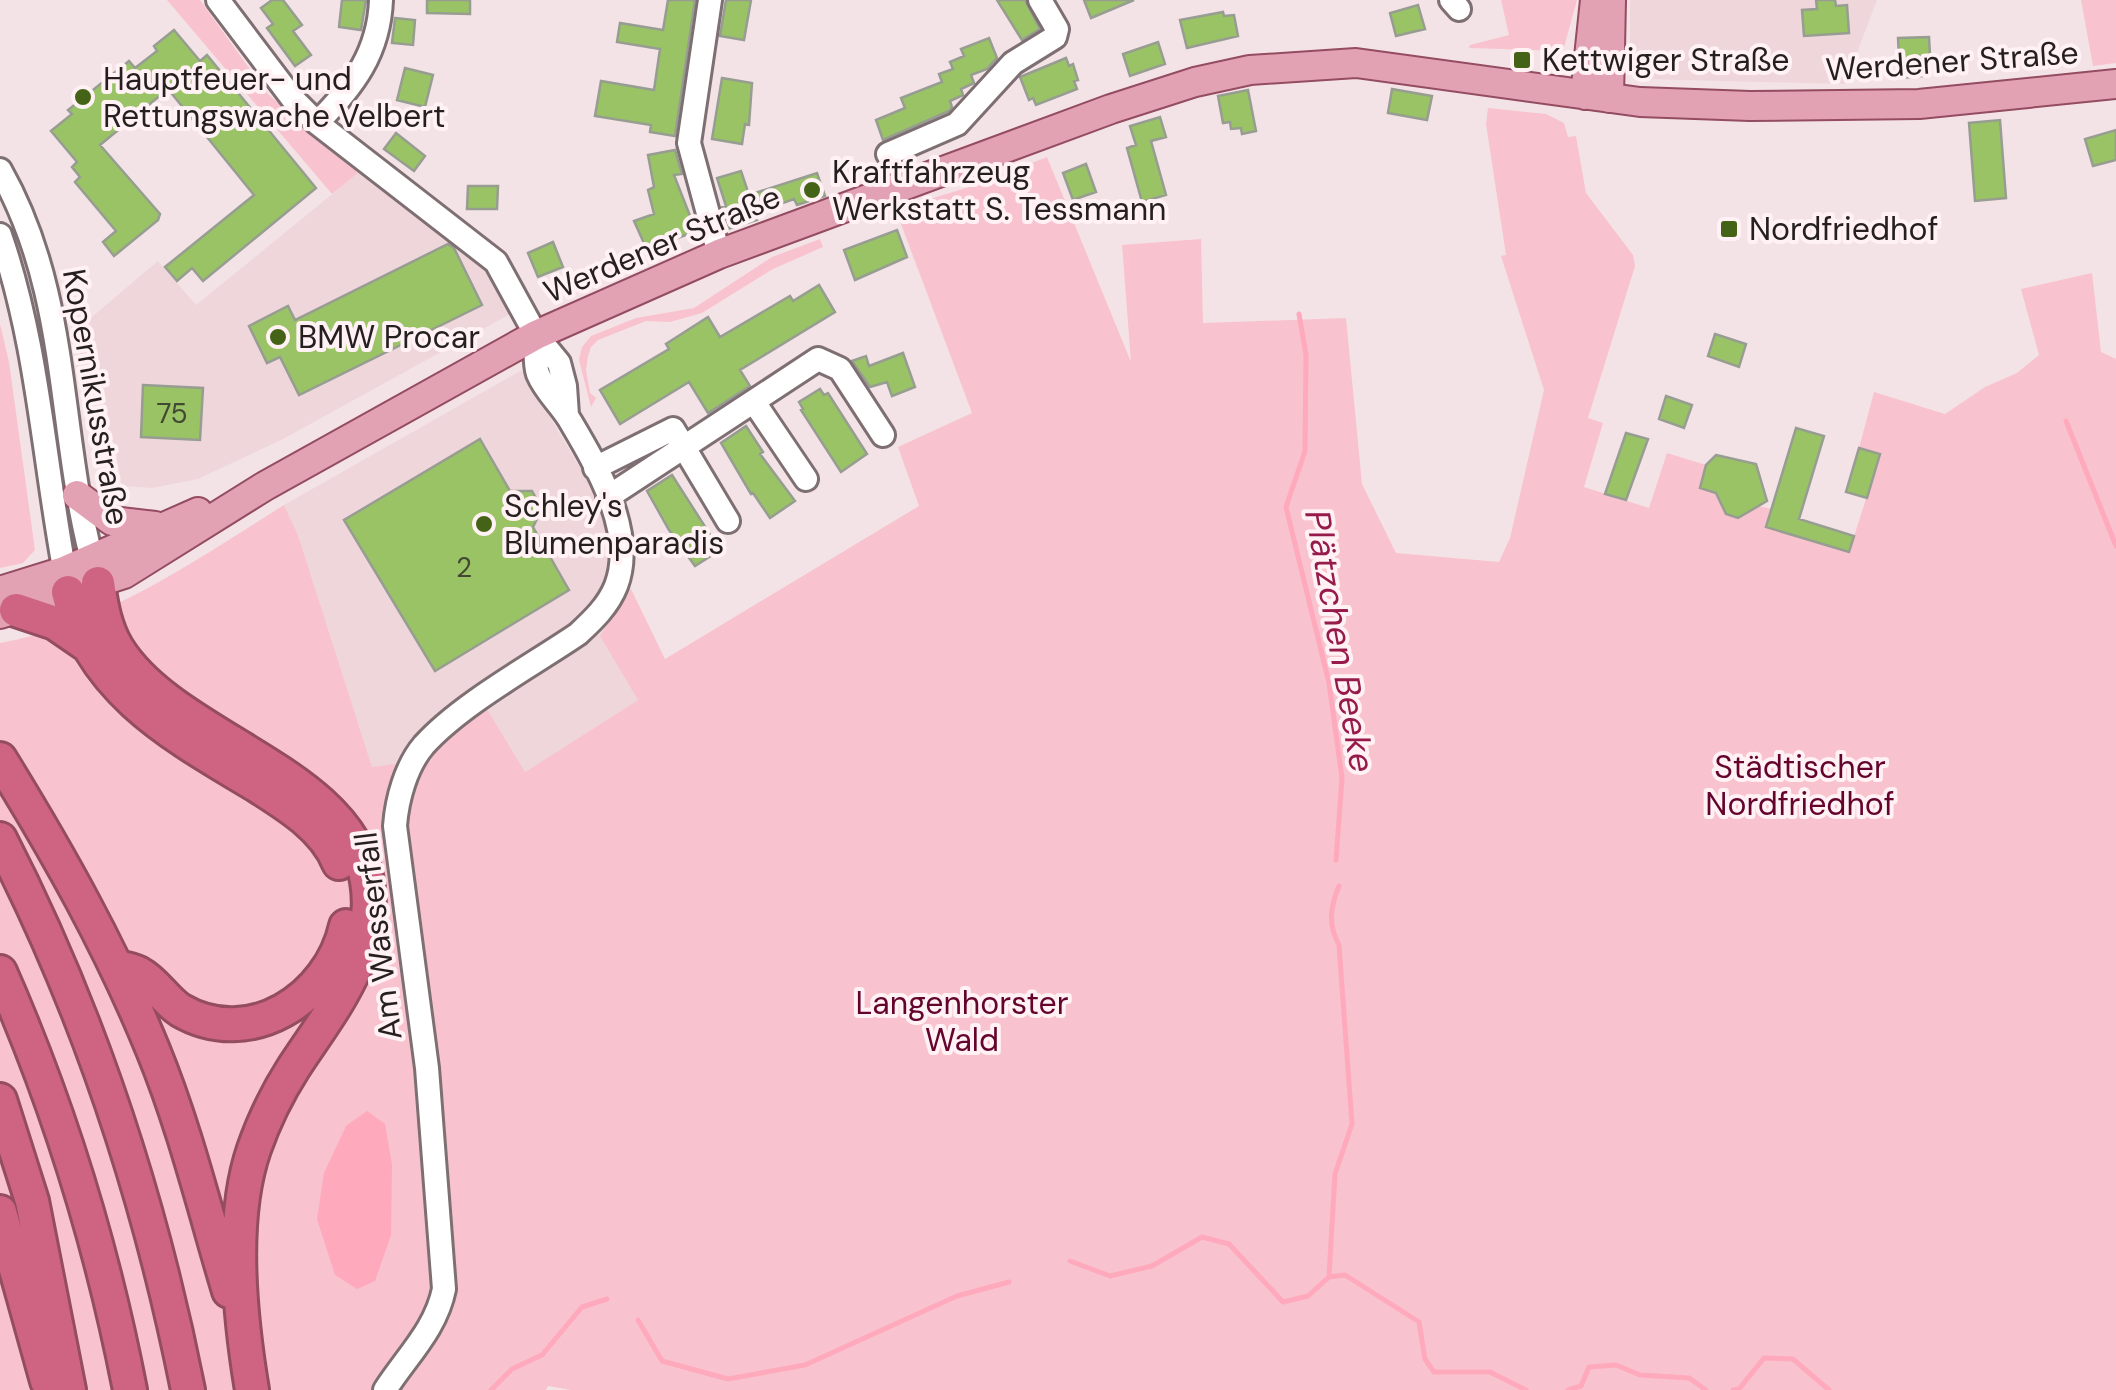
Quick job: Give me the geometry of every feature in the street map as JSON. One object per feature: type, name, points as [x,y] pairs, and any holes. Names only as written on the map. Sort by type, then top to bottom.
[{"type":"highway","points":[[80,576],[79,629],[120,690],[150,718],[283,802],[321,834],[334,850],[347,896],[344,938],[330,968],[304,999],[264,1018],[230,1024],[182,1011],[141,974],[118,967]]},
{"type":"highway","points":[[80,576],[118,649],[146,682],[186,714],[328,809],[356,846],[367,882],[367,936],[358,965],[266,1117],[252,1153],[243,1197],[241,1324]]},
{"type":"highway","points":[[5,605],[54,623],[88,646]]},
{"type":"highway","points":[[0,759],[61,859],[118,967],[168,1090],[241,1324],[252,1390]]},
{"type":"highway","points":[[0,839],[65,979],[101,1069],[144,1206],[188,1390]]},
{"type":"highway","points":[[0,972],[42,1074],[82,1194],[130,1390]]},
{"type":"highway","points":[[0,1100],[32,1201],[69,1390]]},
{"type":"highway","points":[[0,1212],[48,1390]]},
{"type":"main road","points":[[1595,0],[1597,96]]},
{"type":"main road","points":[[1597,96],[1611,0]]},
{"type":"main road","name":"Werdener Straße","points":[[80,576],[124,574],[265,486],[536,335],[719,254],[1195,82],[1250,70],[1308,64],[1373,64],[1597,96],[1716,106],[1919,104],[2116,84]]},
{"type":"main road","name":"Werdener Straße","points":[[5,605],[80,576],[162,526],[265,486]]},
{"type":"main road","points":[[78,495],[112,521],[162,526]]},
{"type":"street","name":"Am Wasserfall","points":[[218,0],[292,98],[317,123],[496,262],[536,335],[538,373],[567,415],[608,496],[618,527],[622,560],[618,582],[608,601],[578,634],[447,723],[421,748],[396,804],[395,826],[427,1068],[444,1270],[440,1309],[386,1390]]},
{"type":"street","points":[[317,123],[359,77],[368,59],[381,0]]},
{"type":"street","points":[[710,0],[689,143],[719,254]]},
{"type":"street","points":[[888,154],[957,124],[1013,63],[1055,38],[1057,28],[1040,0]]},
{"type":"street","name":"Kopernikusstraße","points":[[0,170],[20,205],[46,281],[59,347],[78,495],[80,576]]},
{"type":"street","name":"Kopernikusstraße","points":[[0,235],[16,282],[80,576]]},
{"type":"street","points":[[608,496],[818,359],[840,369],[883,435]]},
{"type":"street","points":[[754,402],[806,479]]},
{"type":"street","points":[[595,468],[673,429],[728,520]]},
{"type":"shaded area","points":[[1630,0],[1877,0],[1845,84],[1644,79],[1630,68]]},
{"type":"shaded area","points":[[363,169],[446,234],[493,277],[512,313],[283,439],[198,479],[152,488],[122,486],[114,442],[91,439],[73,333],[158,261],[196,305]]},
{"type":"shaded area","points":[[522,370],[589,483],[631,589],[620,609],[638,700],[525,772],[453,733],[427,760],[372,768],[298,535],[284,505]]},
{"type":"shaded area","points":[[367,1111],[385,1124],[392,1165],[391,1235],[375,1281],[357,1289],[335,1275],[317,1219],[324,1173],[346,1126]]},
{"type":"green space","points":[[167,0],[200,0],[268,94],[352,165],[363,169],[332,194]]},
{"type":"green space","points":[[1501,0],[1577,0],[1563,51],[1469,48],[1509,35]]},
{"type":"green space","points":[[2081,0],[2116,0],[2116,63],[2093,66]]},
{"type":"green space","points":[[1488,108],[1546,114],[1564,123],[1568,137],[1576,136],[1586,193],[1633,255],[1635,266],[1588,418],[1603,423],[1584,487],[1649,508],[1667,453],[1706,465],[1700,488],[1716,493],[1726,514],[1738,518],[1758,506],[1772,509],[1767,527],[1849,552],[1880,455],[1859,448],[1874,392],[1945,414],[1985,387],[2017,373],[2039,355],[2021,289],[2092,273],[2101,352],[2116,359],[2116,1390],[571,1390],[548,1386],[546,1390],[0,1390],[0,643],[76,622],[112,606],[183,568],[284,505],[298,535],[372,767],[427,760],[485,706],[525,772],[638,700],[600,636],[631,589],[665,659],[919,506],[898,447],[972,413],[898,216],[903,207],[973,186],[1047,157],[1131,362],[1122,245],[1201,239],[1203,323],[1346,318],[1362,484],[1396,553],[1499,562],[1510,538],[1544,390],[1501,256],[1506,255],[1486,124]]},
{"type":"green space","points":[[820,239],[823,247],[773,269],[702,313],[670,322],[646,321],[598,340],[591,347],[586,370],[590,393],[596,398],[591,407],[579,360],[582,347],[591,336],[636,318],[694,308],[772,257]]},
{"type":"green space","points":[[0,324],[9,362],[35,550],[23,563],[0,568]]},
{"type":"building","points":[[272,0],[283,0],[302,25],[293,31],[311,55],[295,66],[267,28],[273,24],[261,8]]},
{"type":"building","points":[[342,0],[366,0],[361,30],[339,27]]},
{"type":"building","points":[[427,0],[470,0],[470,14],[427,13]]},
{"type":"building","points":[[668,0],[695,0],[675,136],[650,132],[651,125],[595,116],[601,81],[654,90],[660,49],[617,42],[620,23],[663,30]]},
{"type":"building","points":[[726,0],[751,0],[744,40],[720,36]]},
{"type":"building","points":[[997,0],[1025,0],[1040,29],[1022,40]]},
{"type":"building","points":[[1084,0],[1134,0],[1091,18]]},
{"type":"building","points":[[1816,0],[1835,0],[1836,6],[1847,5],[1849,33],[1804,36],[1802,10],[1817,9]]},
{"type":"building","points":[[1418,5],[1425,29],[1396,36],[1390,13]]},
{"type":"building","points":[[1223,12],[1224,16],[1234,15],[1238,36],[1187,48],[1180,20]]},
{"type":"building","points":[[395,18],[415,20],[413,45],[392,43]]},
{"type":"building","points":[[174,30],[200,61],[207,55],[316,188],[203,281],[192,268],[177,281],[165,267],[254,195],[168,89],[100,145],[160,214],[158,220],[114,256],[103,242],[116,231],[75,182],[80,177],[72,167],[77,162],[51,131],[72,114],[68,110],[129,61],[135,68],[157,51],[154,46]]},
{"type":"building","points":[[1929,37],[1930,55],[1921,56],[1922,76],[1900,78],[1898,38]]},
{"type":"building","points":[[989,38],[997,58],[987,69],[971,75],[974,83],[950,101],[949,111],[883,140],[876,120],[905,108],[901,98],[942,82],[939,74],[953,69],[950,62],[964,56],[961,49]]},
{"type":"building","points":[[1158,42],[1165,64],[1130,76],[1123,54]]},
{"type":"building","points":[[1066,58],[1069,66],[1073,64],[1077,89],[1036,105],[1033,98],[1029,100],[1020,77]]},
{"type":"building","points":[[405,68],[433,75],[425,107],[397,100]]},
{"type":"building","points":[[722,78],[752,83],[749,125],[745,124],[742,144],[712,139]]},
{"type":"building","points":[[1392,89],[1432,96],[1427,120],[1388,113]]},
{"type":"building","points":[[1248,90],[1256,131],[1242,134],[1241,128],[1231,129],[1230,122],[1223,123],[1218,96]]},
{"type":"building","points":[[1160,117],[1166,137],[1151,141],[1166,195],[1142,202],[1127,148],[1136,145],[1130,126]]},
{"type":"building","points":[[2000,120],[2006,198],[1975,201],[1969,123]]},
{"type":"building","points":[[2116,130],[2116,160],[2093,166],[2085,139]]},
{"type":"building","points":[[396,133],[425,156],[414,171],[384,149]]},
{"type":"building","points":[[675,150],[682,174],[674,175],[696,231],[647,250],[634,221],[654,214],[648,190],[654,187],[648,155]]},
{"type":"building","points":[[1086,164],[1096,192],[1073,200],[1063,173]]},
{"type":"building","points":[[741,171],[749,195],[817,173],[825,196],[797,205],[794,199],[755,213],[757,220],[728,229],[717,178]]},
{"type":"building","points":[[468,186],[498,186],[497,209],[467,209]]},
{"type":"building","points":[[897,230],[907,257],[855,280],[844,250]]},
{"type":"building","points":[[553,242],[563,267],[538,277],[528,253]]},
{"type":"building","points":[[448,244],[454,248],[482,305],[299,395],[280,357],[267,363],[249,326],[288,306],[295,320]]},
{"type":"building","points":[[819,285],[835,312],[740,370],[750,386],[708,413],[689,382],[620,424],[600,390],[669,349],[666,344],[708,317],[720,337],[790,296],[793,301]]},
{"type":"building","points":[[1715,334],[1746,344],[1739,367],[1708,356]]},
{"type":"building","points":[[903,353],[915,387],[892,396],[887,382],[870,387],[852,361],[866,356],[869,366]]},
{"type":"building","points":[[143,385],[203,388],[200,440],[141,437]]},
{"type":"building","points":[[820,389],[824,395],[828,393],[867,454],[841,472],[801,410],[799,402]]},
{"type":"building","points":[[1666,396],[1692,405],[1684,428],[1659,419]]},
{"type":"building","points":[[746,426],[763,452],[760,454],[795,501],[770,518],[721,443]]},
{"type":"building","points":[[1796,428],[1824,436],[1799,519],[1854,536],[1849,552],[1766,527]]},
{"type":"building","points":[[1626,433],[1648,439],[1626,500],[1605,494]]},
{"type":"building","points":[[480,439],[510,491],[532,491],[542,509],[533,527],[569,590],[435,671],[344,520]]},
{"type":"building","points":[[1859,448],[1880,454],[1867,498],[1846,492]]},
{"type":"building","points":[[1716,455],[1756,464],[1767,501],[1738,518],[1726,514],[1716,493],[1700,488],[1706,465]]},
{"type":"building","points":[[672,475],[720,550],[695,566],[647,491]]},
{"type":"waterway","name":"Plätzchen Beeke","points":[[1299,314],[1306,355],[1305,451],[1286,507],[1329,683],[1342,778],[1336,860]]},
{"type":"waterway","points":[[2066,421],[2116,546]]},
{"type":"waterway","name":"Plätzchen Beeke","points":[[1329,1276],[1335,1174],[1352,1124],[1339,945],[1332,923],[1339,886]]},
{"type":"waterway","points":[[1070,1261],[1110,1276],[1152,1266],[1202,1237],[1229,1244],[1283,1302],[1308,1296],[1329,1277],[1345,1275],[1419,1322],[1425,1359],[1434,1372],[1490,1372],[1526,1390]]},
{"type":"waterway","points":[[638,1320],[662,1361],[728,1379],[805,1365],[957,1296],[1009,1282]]},
{"type":"waterway","points":[[491,1390],[512,1369],[542,1355],[582,1307],[607,1299]]},
{"type":"waterway","points":[[1733,1390],[1739,1389],[1764,1358],[1793,1359],[1829,1390]]},
{"type":"waterway","points":[[1568,1390],[1581,1386],[1589,1367],[1616,1365],[1640,1375],[1689,1378],[1706,1390]]},
{"type":"place","name":"Kettwiger Straße","points":[[1522,60]]},
{"type":"place","name":"Hauptfeuer- und Rettungswache Velbert","points":[[83,97]]},
{"type":"place","name":"Kraftfahrzeug Werkstatt S. Tessmann","points":[[812,190]]},
{"type":"place","name":"Nordfriedhof","points":[[1729,229]]},
{"type":"place","name":"BMW Procar","points":[[278,337]]},
{"type":"place","name":"Schley's Blumenparadis","points":[[484,524]]},
{"type":"park label","name":"Städtischer Nordfriedhof","points":[[1800,786]]},
{"type":"park label","name":"Langenhorster Wald","points":[[962,1022]]}]
